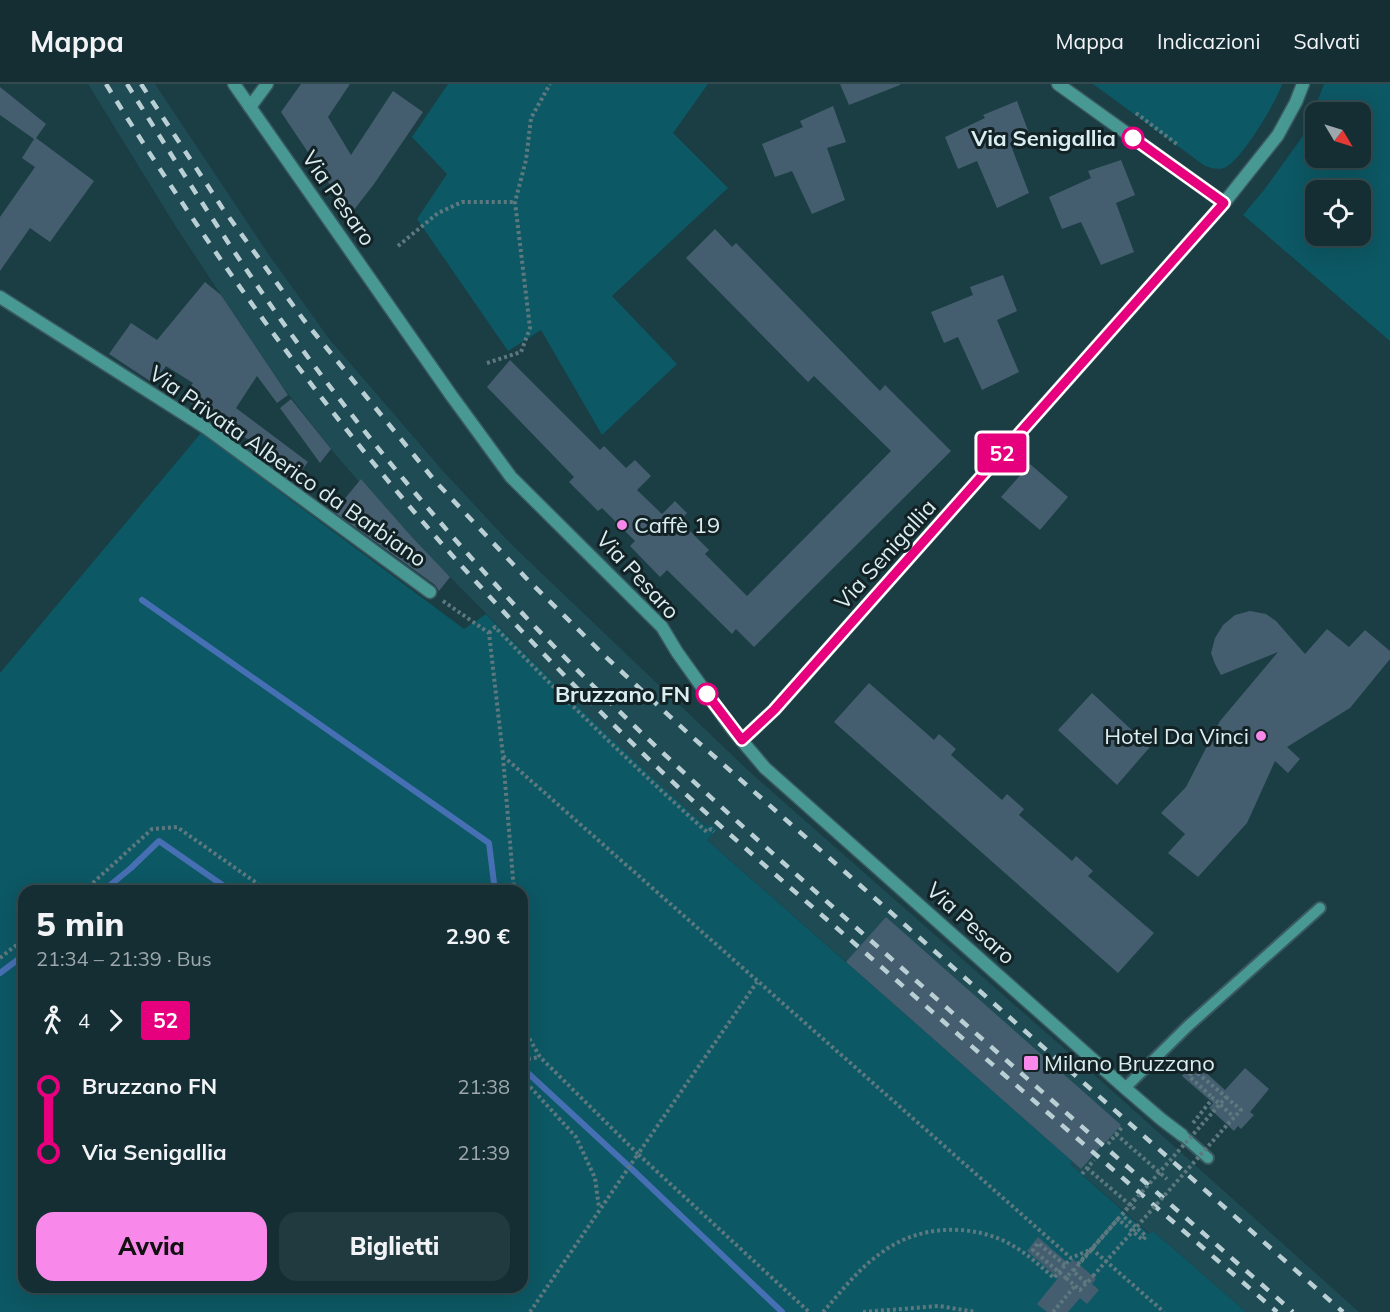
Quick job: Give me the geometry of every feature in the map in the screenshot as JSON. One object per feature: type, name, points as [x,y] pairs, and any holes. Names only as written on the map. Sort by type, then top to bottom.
[{"type":"street","name":"Via Pesaro","points":[[234,84],[451,395],[511,477],[662,627],[732,729],[765,768],[1125,1088],[1182,1135]]},
{"type":"street","points":[[249,107],[267,84]]},
{"type":"street","points":[[1058,84],[1224,203]]},
{"type":"street","name":"Via Senigallia","points":[[742,740],[782,701],[1224,203],[1278,135],[1303,84]]},
{"type":"street","name":"Via Privata Alberico da Barbiano","points":[[0,297],[206,428],[430,592]]},
{"type":"lane","points":[[1125,1088],[1188,1026],[1320,908]]},
{"type":"lane","name":"Via Pesaro","points":[[1182,1135],[1208,1158]]},
{"type":"path","points":[[487,363],[521,352],[530,328],[515,202],[526,160],[531,118],[550,84]]},
{"type":"path","points":[[1136,113],[1178,145]]},
{"type":"path","points":[[398,246],[438,213],[462,202],[515,202]]},
{"type":"path","points":[[430,592],[489,633],[503,756],[514,885]]},
{"type":"path","points":[[489,633],[495,627],[601,735],[664,794],[707,832],[711,829],[714,832]]},
{"type":"path","points":[[503,756],[1071,1258]]},
{"type":"path","points":[[91,885],[152,829],[177,826],[260,885]]},
{"type":"path","points":[[0,958],[18,944]]},
{"type":"path","points":[[530,1312],[757,982]]},
{"type":"path","points":[[528,1036],[540,1058],[638,1154],[809,1312]]},
{"type":"path","points":[[528,1059],[540,1058]]},
{"type":"path","points":[[1065,1265],[1038,1243],[1033,1250],[1080,1290],[1241,1110],[1194,1070],[1189,1076],[1234,1117]]},
{"type":"path","points":[[528,1085],[576,1137],[595,1178],[600,1209]]},
{"type":"path","points":[[1065,1278],[1226,1097]]},
{"type":"path","points":[[1182,1135],[1213,1098]]},
{"type":"path","points":[[1108,1144],[1123,1126]]},
{"type":"path","points":[[1116,1134],[1167,1179]]},
{"type":"path","points":[[1082,1174],[1094,1160]]},
{"type":"path","points":[[1087,1168],[1137,1211]]},
{"type":"path","points":[[1086,1283],[1073,1271],[1118,1219],[1143,1240],[1146,1236],[1122,1215],[1136,1197]]},
{"type":"path","points":[[823,1312],[860,1270],[882,1252],[907,1238],[930,1231],[957,1230],[982,1233],[1004,1241],[1024,1252],[1054,1278],[1071,1258],[1092,1249]]},
{"type":"path","points":[[1092,1249],[1164,1312]]},
{"type":"path","points":[[1053,1312],[1075,1286]]},
{"type":"path","points":[[863,1312],[939,1306],[975,1312]]},
{"type":"shaded area","points":[[88,84],[155,84],[267,252],[330,340],[443,471],[511,544],[752,774],[1100,1080],[1359,1312],[1246,1312],[1153,1231],[1150,1234],[1069,1163],[1072,1160],[707,840],[716,829],[707,827],[603,732],[450,577],[361,479],[359,482],[331,449],[283,387],[221,295],[176,227]]},
{"type":"shaded area","points":[[448,84],[708,84],[673,133],[728,188],[612,296],[677,364],[602,435],[541,330],[508,351],[417,219],[447,174],[412,137]]},
{"type":"shaded area","points":[[1093,84],[1282,84],[1266,117],[1248,144],[1231,164],[1219,169],[1205,166]]},
{"type":"shaded area","points":[[1324,84],[1390,84],[1390,341],[1243,215],[1305,133],[1305,168],[1371,168],[1371,102],[1317,102]]},
{"type":"shaded area","points":[[201,433],[464,629],[486,614],[650,775],[707,827],[710,824],[717,829],[707,840],[1072,1161],[1070,1164],[1149,1234],[1153,1231],[1246,1312],[0,1312],[0,673]]},
{"type":"building","points":[[301,84],[350,84],[328,117],[351,155],[393,91],[423,112],[350,215],[281,112]]},
{"type":"building","points":[[840,84],[900,84],[900,85],[849,105]]},
{"type":"building","points":[[0,87],[46,124],[36,138],[94,181],[50,242],[30,228],[0,271],[0,217],[35,167],[22,158],[34,139],[0,115]]},
{"type":"building","points":[[1017,101],[1030,136],[1010,143],[1029,193],[997,208],[977,161],[958,169],[945,137],[985,118],[983,115]]},
{"type":"building","points":[[833,106],[846,142],[827,148],[845,200],[812,214],[792,171],[775,177],[762,144],[803,127],[800,121]]},
{"type":"building","points":[[1121,160],[1135,195],[1116,203],[1134,252],[1101,265],[1081,222],[1062,229],[1049,197],[1091,178],[1088,171]]},
{"type":"building","points":[[715,229],[732,247],[736,243],[880,391],[885,385],[951,451],[754,647],[736,629],[732,634],[667,570],[660,577],[630,546],[635,541],[602,508],[598,511],[569,482],[574,477],[487,387],[510,360],[600,450],[604,446],[626,468],[635,460],[651,476],[637,490],[662,514],[675,501],[687,513],[680,521],[709,550],[705,554],[747,596],[891,451],[814,376],[808,382],[686,258]]},
{"type":"building","points":[[1003,275],[1017,311],[997,320],[1019,372],[982,390],[958,337],[944,343],[931,312],[973,295],[970,287]]},
{"type":"building","points":[[205,282],[221,295],[288,395],[277,403],[257,376],[236,408],[308,462],[293,482],[245,445],[249,440],[182,398],[193,383],[166,366],[153,383],[109,354],[131,323],[157,340]]},
{"type":"building","points":[[291,399],[331,449],[320,463],[280,408]]},
{"type":"building","points":[[1030,464],[1068,497],[1040,530],[1001,497]]},
{"type":"building","points":[[361,479],[450,577],[439,591],[435,585],[334,512]]},
{"type":"building","points":[[1250,611],[1266,614],[1276,621],[1305,654],[1327,629],[1349,647],[1365,630],[1390,651],[1390,659],[1350,708],[1287,747],[1300,759],[1288,773],[1275,761],[1247,823],[1198,877],[1168,853],[1185,834],[1161,813],[1186,787],[1220,721],[1278,652],[1221,675],[1211,653],[1215,638],[1223,625],[1235,615]]},
{"type":"building","points":[[869,683],[934,740],[939,734],[956,749],[951,755],[1002,800],[1007,794],[1024,809],[1019,815],[1072,861],[1076,856],[1093,871],[1088,876],[1154,933],[1118,973],[834,722]]},
{"type":"building","points":[[1092,693],[1150,747],[1117,785],[1058,730]]},
{"type":"building","points":[[886,917],[1121,1125],[1081,1169],[846,962]]},
{"type":"building","points":[[1194,1062],[1225,1090],[1245,1068],[1269,1089],[1250,1112],[1254,1115],[1241,1129],[1238,1126],[1234,1131],[1209,1108],[1213,1103],[1182,1076]]},
{"type":"building","points":[[1038,1237],[1069,1264],[1073,1259],[1096,1279],[1092,1284],[1099,1290],[1087,1304],[1080,1298],[1068,1312],[1047,1312],[1037,1304],[1058,1278],[1027,1251]]},
{"type":"waterway","points":[[142,600],[489,843],[494,885]]},
{"type":"waterway","points":[[110,885],[159,841],[222,885]]},
{"type":"waterway","points":[[0,973],[18,960]]},
{"type":"waterway","points":[[529,1074],[782,1312]]},
{"type":"railway","points":[[106,84],[226,267],[311,384],[402,498],[527,636],[632,743],[763,864],[1277,1312]]},
{"type":"railway","points":[[127,84],[185,176],[286,327],[393,466],[508,598],[639,731],[730,815],[1293,1312]]},
{"type":"railway","points":[[141,84],[223,209],[303,319],[435,481],[526,578],[609,660],[690,735],[1343,1312]]},
{"type":"bus line","name":"52","points":[[707,694],[742,740],[774,710],[1224,203],[1133,138]]},
{"type":"place","name":"Via Senigallia","points":[[1133,138]]},
{"type":"place","name":"Caffè 19","points":[[622,525]]},
{"type":"place","name":"Bruzzano FN","points":[[707,694]]},
{"type":"place","name":"Hotel Da Vinci","points":[[1261,736]]},
{"type":"place","name":"Milano Bruzzano","points":[[1031,1063]]}]
